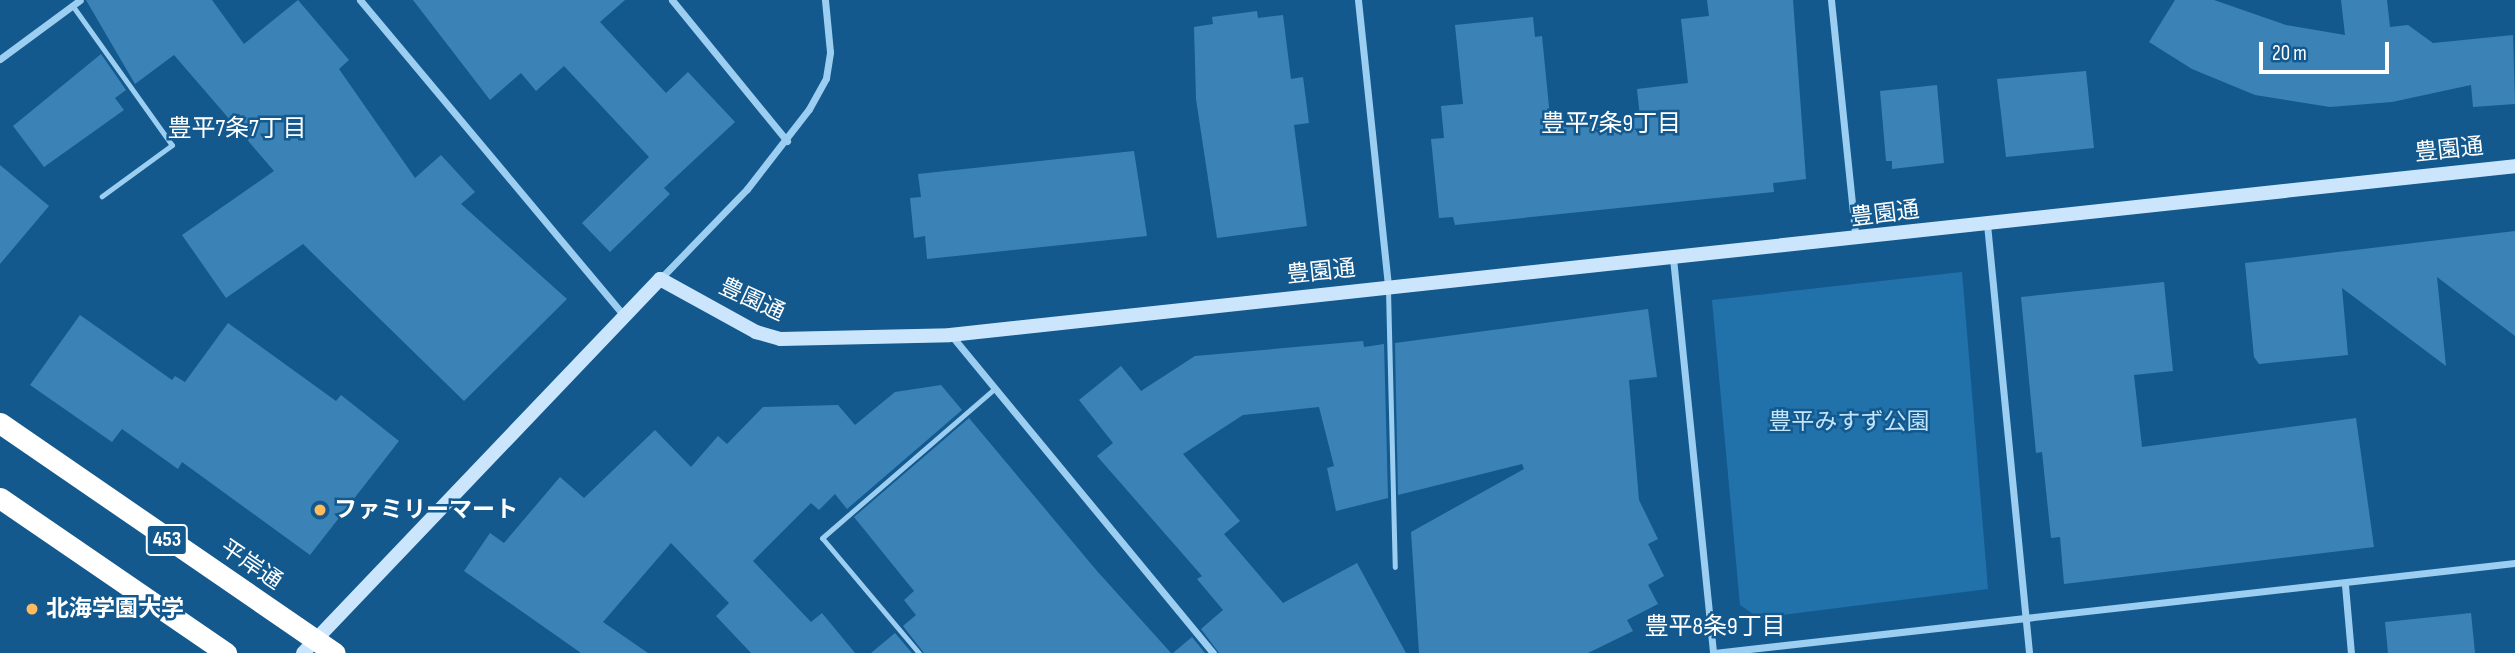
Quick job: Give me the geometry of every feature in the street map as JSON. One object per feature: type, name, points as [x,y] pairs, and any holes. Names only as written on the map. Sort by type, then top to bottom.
[{"type":"highway","name":"平岸通","points":[[0,423],[308,646],[335,653]]},
{"type":"highway","name":"453","points":[[0,498],[226,653]]},
{"type":"street","points":[[0,59],[80,0]]},
{"type":"street","points":[[360,0],[624,316]]},
{"type":"street","points":[[672,0],[787,141]]},
{"type":"street","points":[[308,646],[660,279],[787,141],[826,78],[830,52],[825,0]]},
{"type":"street","points":[[1358,0],[1388,287]]},
{"type":"street","points":[[1831,0],[1856,241]]},
{"type":"street","name":"豊園通","points":[[660,279],[755,332],[780,339],[950,335],[1388,287],[1856,241],[2515,166]]},
{"type":"street","points":[[1987,224],[2029,653]]},
{"type":"street","points":[[1673,258],[1713,653],[2344,585],[2515,562]]},
{"type":"street","points":[[950,335],[1213,653]]},
{"type":"street","points":[[2344,585],[2351,653]]},
{"type":"lane","points":[[72,5],[172,145],[102,197]]},
{"type":"lane","points":[[1388,287],[1395,567]]},
{"type":"lane","points":[[919,653],[822,538],[995,388]]},
{"type":"green space","name":"豊平みすず公園","points":[[1962,272],[1988,589],[1759,618],[1740,605],[1712,300]]},
{"type":"building","points":[[86,0],[212,0],[244,44],[298,0],[349,60],[339,69],[415,178],[441,155],[475,192],[461,204],[567,299],[464,401],[303,244],[226,298],[182,235],[274,171],[174,55],[135,84]]},
{"type":"building","points":[[413,0],[625,0],[600,22],[666,93],[688,72],[735,122],[664,188],[670,194],[610,252],[582,223],[649,157],[564,66],[536,91],[521,73],[490,100]]},
{"type":"building","points":[[1707,0],[1793,0],[1806,179],[1773,183],[1774,192],[1455,225],[1453,217],[1439,218],[1431,139],[1444,138],[1441,106],[1463,104],[1455,25],[1533,17],[1535,37],[1542,36],[1551,127],[1640,117],[1637,89],[1688,83],[1681,19],[1709,16]]},
{"type":"building","points":[[2175,0],[2214,0],[2286,25],[2345,35],[2341,0],[2387,0],[2390,27],[2408,25],[2433,43],[2513,35],[2515,104],[2473,107],[2471,85],[2392,102],[2330,107],[2255,95],[2192,69],[2149,42]]},
{"type":"building","points":[[1257,11],[1258,18],[1283,15],[1291,79],[1303,77],[1309,123],[1294,125],[1307,226],[1217,238],[1196,99],[1194,27],[1213,24],[1212,17]]},
{"type":"building","points":[[101,54],[126,90],[115,98],[124,110],[44,167],[13,126]]},
{"type":"building","points":[[2086,71],[2094,148],[2006,157],[1997,79]]},
{"type":"building","points":[[1937,85],[1944,163],[1892,169],[1892,161],[1886,161],[1880,91]]},
{"type":"building","points":[[1134,151],[1147,236],[927,259],[925,236],[914,238],[910,198],[921,197],[918,174]]},
{"type":"building","points":[[0,165],[49,206],[0,264]]},
{"type":"building","points":[[2515,231],[2515,336],[2437,277],[2446,366],[2342,288],[2348,355],[2259,364],[2254,357],[2245,263]]},
{"type":"building","points":[[2164,282],[2173,371],[2134,375],[2142,447],[2356,418],[2374,547],[2064,584],[2060,537],[2051,538],[2042,452],[2036,453],[2021,297]]},
{"type":"building","points":[[1648,309],[1657,377],[1629,380],[1639,500],[1658,539],[1648,544],[1664,576],[1648,585],[1658,604],[1627,620],[1633,631],[1588,653],[1419,653],[1411,532],[1524,469],[1522,464],[1398,495],[1395,343]]},
{"type":"building","points":[[80,315],[172,380],[175,376],[185,382],[228,323],[336,401],[341,395],[399,441],[310,555],[182,462],[178,469],[122,429],[112,442],[30,385]]},
{"type":"building","points":[[1363,341],[1364,347],[1384,344],[1388,498],[1336,511],[1327,468],[1334,466],[1319,407],[1243,415],[1183,454],[1240,521],[1224,534],[1283,603],[1357,563],[1406,653],[1219,653],[1201,629],[1223,610],[1197,579],[1202,576],[1097,456],[1113,443],[1079,400],[1121,366],[1141,391],[1195,356]]},
{"type":"building","points":[[941,385],[962,410],[847,509],[835,494],[819,510],[811,503],[753,561],[811,622],[822,613],[855,653],[751,653],[716,616],[729,603],[671,543],[603,622],[648,653],[581,653],[464,571],[490,533],[504,543],[560,477],[584,498],[655,430],[691,467],[718,436],[727,444],[763,407],[838,405],[855,425],[895,392]]},
{"type":"building","points":[[969,418],[1097,571],[1171,653],[924,653],[903,626],[916,615],[904,600],[914,591],[854,517]]},
{"type":"building","points":[[2471,613],[2475,653],[2388,653],[2385,622]]},
{"type":"building","points":[[895,633],[912,653],[871,653]]},
{"type":"building","points":[[1192,637],[1205,653],[1173,653]]},
{"type":"place","name":"ファミリーマート","points":[[320,510]]},
{"type":"place","name":"北海学園大学","points":[[32,609]]},
{"type":"district","name":"豊平7条9丁目","points":[[1611,124]]},
{"type":"district","name":"豊平7条7丁目","points":[[237,129]]},
{"type":"district","name":"豊平8条9丁目","points":[[1715,627]]}]
